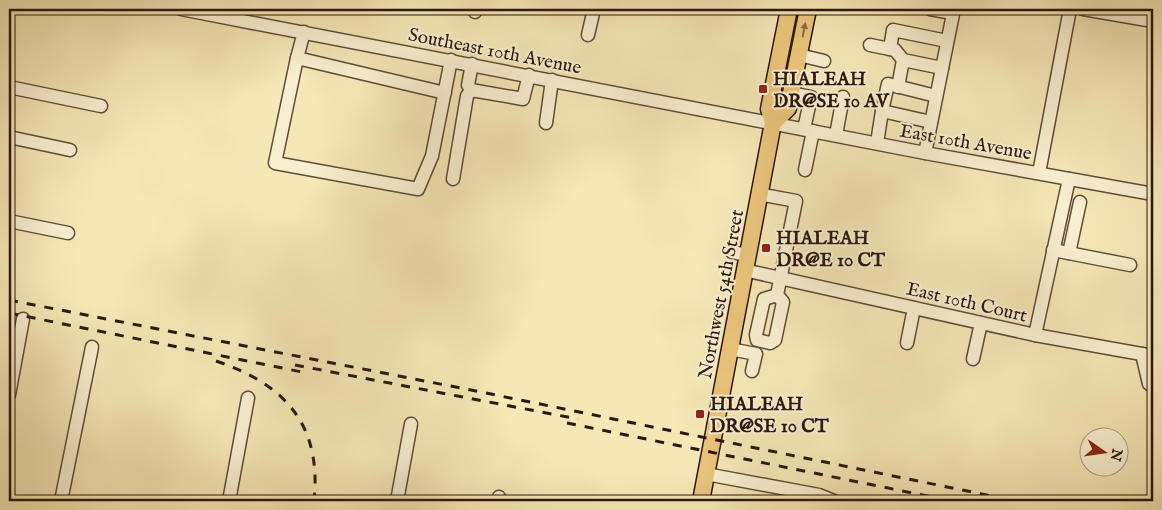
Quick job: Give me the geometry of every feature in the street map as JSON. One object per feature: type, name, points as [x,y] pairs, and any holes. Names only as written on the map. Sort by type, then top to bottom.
[{"type":"main road","name":"Northwest 54th Street","points":[[701,501],[736,315],[741,259],[759,194],[773,123],[769,109],[789,9]]},
{"type":"main road","name":"Northwest 54th Street","points":[[773,123],[788,108],[808,9]]},
{"type":"street","name":"Southeast 10th Avenue","points":[[181,9],[773,123]]},
{"type":"street","points":[[588,35],[594,9]]},
{"type":"street","points":[[925,153],[953,11],[930,9]]},
{"type":"street","points":[[1039,173],[1070,9]]},
{"type":"street","points":[[1083,9],[1153,21]]},
{"type":"street","points":[[890,49],[893,30],[947,41]]},
{"type":"street","points":[[304,32],[275,163],[418,189],[432,156],[451,60]]},
{"type":"street","points":[[870,45],[896,50],[902,60],[898,87]]},
{"type":"street","points":[[799,55],[824,61]]},
{"type":"street","points":[[297,58],[445,93]]},
{"type":"street","points":[[902,60],[942,68]]},
{"type":"street","points":[[471,90],[468,85],[472,64]]},
{"type":"street","points":[[471,90],[523,99],[529,75]]},
{"type":"street","points":[[546,123],[552,80]]},
{"type":"street","points":[[877,143],[888,84],[936,96]]},
{"type":"street","points":[[9,87],[101,106]]},
{"type":"street","points":[[453,179],[467,96],[471,90]]},
{"type":"street","points":[[791,93],[811,97],[805,170]]},
{"type":"street","points":[[836,135],[843,98]]},
{"type":"street","points":[[882,111],[931,122]]},
{"type":"street","name":"East 10th Avenue","points":[[773,123],[925,153],[1153,192]]},
{"type":"street","points":[[9,138],[70,150]]},
{"type":"street","points":[[1035,335],[1069,179]]},
{"type":"street","points":[[759,194],[796,201],[777,295]]},
{"type":"street","points":[[1069,253],[1080,202]]},
{"type":"street","points":[[9,221],[68,233]]},
{"type":"street","points":[[1053,250],[1130,265]]},
{"type":"street","name":"East 10th Court","points":[[741,259],[780,278],[1035,335],[1051,343],[1094,352],[1147,355]]},
{"type":"street","points":[[777,295],[784,302],[773,343],[757,340],[756,335],[764,299],[777,295]]},
{"type":"street","points":[[907,343],[914,308]]},
{"type":"street","points":[[736,315],[759,320]]},
{"type":"street","points":[[9,395],[24,319]]},
{"type":"street","points":[[973,359],[981,323]]},
{"type":"street","points":[[61,501],[92,347]]},
{"type":"street","points":[[730,349],[756,354],[752,371]]},
{"type":"street","points":[[1147,355],[1149,384]]},
{"type":"street","points":[[229,501],[248,398]]},
{"type":"street","points":[[397,501],[411,424]]},
{"type":"street","points":[[706,474],[819,495],[834,501]]},
{"type":"railway","points":[[9,300],[481,392],[1016,501]]},
{"type":"railway","points":[[9,313],[302,372]]},
{"type":"railway","points":[[216,361],[262,382],[279,395],[294,411],[305,429],[312,450],[315,474],[314,501]]},
{"type":"railway","points":[[295,365],[578,419]]},
{"type":"railway","points":[[567,423],[952,501]]},
{"type":"place","name":"HIALEAH DR@SE 10 AV","points":[[763,89]]},
{"type":"place","name":"HIALEAH DR@E 10 CT","points":[[766,248]]},
{"type":"place","name":"HIALEAH DR@SE 10 CT","points":[[700,414]]}]
